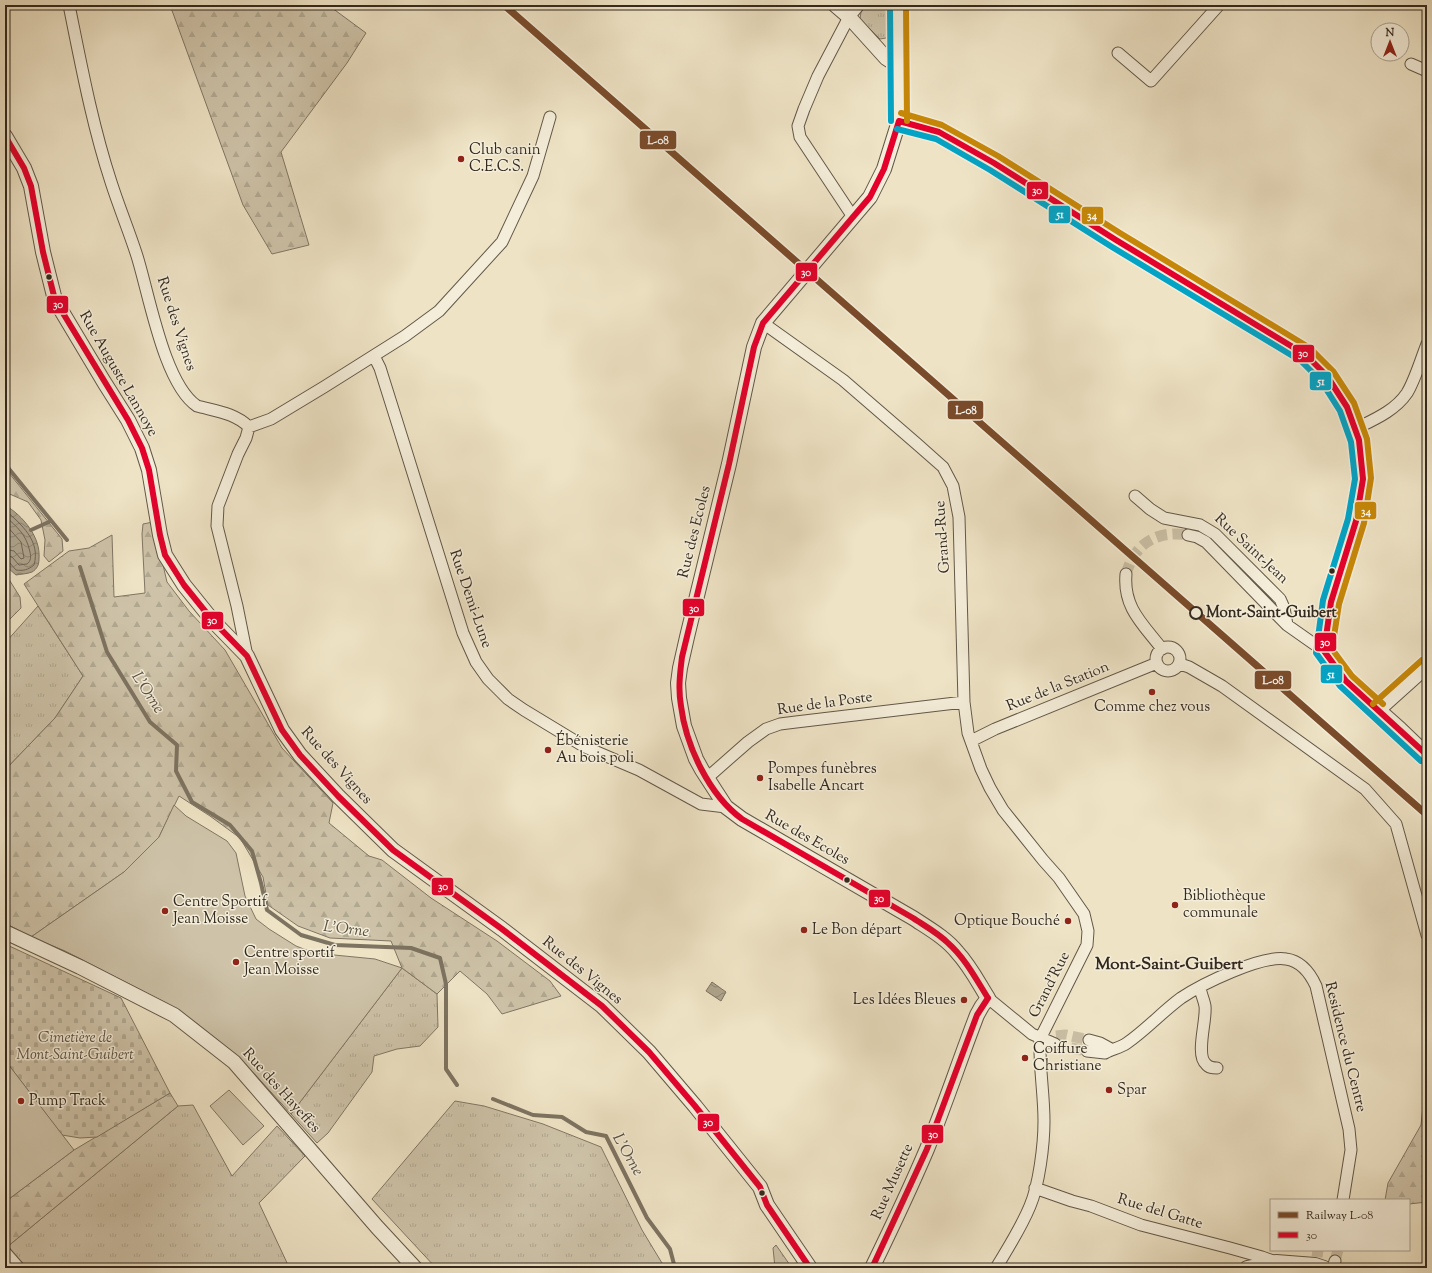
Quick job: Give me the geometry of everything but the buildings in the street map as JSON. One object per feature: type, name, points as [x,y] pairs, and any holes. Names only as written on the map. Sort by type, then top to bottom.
[{"type":"street","name":"Rue des Vignes","points":[[69,5],[92,112],[110,182],[137,257],[154,319],[174,376],[184,393],[197,406],[229,414],[243,421],[249,427],[246,438],[238,454],[218,506],[217,526],[237,606],[247,656],[282,730],[300,754],[338,796],[393,850],[602,1006],[649,1052],[695,1106],[760,1187],[767,1205],[810,1268]]},
{"type":"street","points":[[835,5],[849,17],[886,58],[898,65]]},
{"type":"street","points":[[850,221],[800,136],[798,126],[818,76],[849,17],[860,5]]},
{"type":"street","name":"Rue des Ecoles","points":[[898,5],[899,121],[884,169],[870,197],[763,323],[754,346],[732,451],[686,637],[679,675],[679,698],[684,726],[691,747],[707,778],[726,807],[742,820],[924,925],[952,946],[970,968],[988,998]]},
{"type":"street","points":[[1118,53],[1151,81],[1218,5]]},
{"type":"street","points":[[1411,64],[1427,71]]},
{"type":"street","points":[[249,427],[270,419],[406,336],[439,312],[502,242],[533,176],[550,117]]},
{"type":"street","points":[[899,121],[939,132],[994,163],[1116,240],[1306,355],[1328,376],[1347,407],[1359,440],[1363,479],[1356,521],[1331,602],[1324,651]]},
{"type":"street","name":"Rue Auguste Lannoye","points":[[5,136],[24,168],[31,186],[43,252],[56,300],[128,420],[142,448],[149,470],[164,554],[184,585],[213,622],[247,656]]},
{"type":"street","name":"Grand-Rue","points":[[763,323],[843,380],[943,467],[954,486],[959,517],[964,702],[968,733],[971,741]]},
{"type":"street","points":[[1355,429],[1385,414],[1403,398],[1410,388],[1427,344]]},
{"type":"street","name":"Rue Demi-Lune","points":[[374,356],[380,368],[463,633],[476,662],[488,679],[501,693],[516,705],[585,746],[639,770],[700,804],[726,807]]},
{"type":"street","name":"Rue Saint-Jean","points":[[1135,496],[1150,509],[1164,518],[1200,525],[1215,534],[1280,599],[1284,608],[1287,625]]},
{"type":"street","points":[[1188,535],[1202,539],[1214,548],[1287,625],[1324,651],[1346,681],[1427,755]]},
{"type":"street","points":[[1126,574],[1126,595],[1129,605],[1162,649]]},
{"type":"street","points":[[1169,647],[1176,650],[1180,656],[1180,664],[1174,670],[1162,670],[1157,663],[1158,654],[1162,649],[1169,647]]},
{"type":"street","name":"Rue de la Station","points":[[971,741],[995,729],[1157,663]]},
{"type":"street","points":[[1180,664],[1189,667],[1222,686],[1303,744],[1370,795],[1396,824],[1427,935]]},
{"type":"street","points":[[1378,710],[1427,666]]},
{"type":"street","name":"Rue de la Poste","points":[[707,778],[748,742],[771,727],[796,722],[964,702]]},
{"type":"street","name":"Grand'Rue","points":[[971,741],[981,769],[1003,810],[1072,895],[1084,914],[1088,932],[1087,945],[1040,1039],[1039,1056],[1044,1122],[1042,1146],[1035,1188],[1029,1209],[1012,1242],[996,1268]]},
{"type":"street","name":"Rue des Hayeffes","points":[[5,932],[80,967],[174,1015],[234,1062],[377,1227],[415,1268]]},
{"type":"street","name":"Residence du Centre","points":[[1088,1045],[1100,1043],[1111,1049],[1126,1044],[1181,998],[1228,973],[1274,959],[1286,959],[1295,962],[1309,973],[1316,986],[1351,1136],[1351,1150],[1343,1199]]},
{"type":"street","points":[[1200,988],[1205,1007],[1202,1058],[1208,1066],[1218,1068]]},
{"type":"street","points":[[988,998],[1022,1027],[1040,1039],[1055,1040]]},
{"type":"street","name":"Rue Musette","points":[[872,1268],[926,1149],[951,1087],[977,1015],[988,998]]},
{"type":"street","name":"Rue del Gatte","points":[[1035,1188],[1091,1206],[1141,1225],[1262,1256],[1276,1262]]},
{"type":"street","points":[[5,1252],[19,1268]]},
{"type":"street","points":[[1247,1268],[1276,1262],[1325,1264]]},
{"type":"green space","points":[[170,5],[328,5],[366,33],[347,63],[281,152],[309,245],[272,254],[243,205]]},
{"type":"green space","points":[[866,5],[890,5],[889,36],[880,39],[860,19],[861,12]]},
{"type":"green space","points":[[5,468],[62,539],[63,551],[49,562],[44,556],[45,540],[41,520],[28,502],[5,492]]},
{"type":"green space","points":[[153,522],[167,582],[189,611],[225,650],[282,748],[333,803],[329,823],[369,856],[382,860],[431,898],[497,941],[550,981],[561,996],[502,1014],[487,994],[460,971],[437,994],[402,968],[391,941],[330,938],[298,926],[268,905],[263,877],[240,838],[179,796],[159,837],[124,872],[31,937],[5,923],[5,770],[55,718],[83,676],[24,584],[69,551],[89,548],[112,535],[114,597],[145,593],[142,534],[143,524]]},
{"type":"green space","points":[[5,573],[20,597],[21,608],[5,624]]},
{"type":"green space","points":[[38,606],[83,676],[55,718],[5,770],[5,643]]},
{"type":"green space","name":"Centre sportif Jean Moisse","points":[[174,805],[186,816],[227,841],[236,853],[245,896],[256,919],[269,929],[296,946],[314,953],[375,959],[402,968],[291,1114],[240,1058],[196,1023],[166,1003],[65,951],[31,937],[124,872],[159,837]]},
{"type":"green space","name":"Cimetière de Mont-Saint-Guibert","points":[[5,944],[121,998],[170,1093],[97,1137],[80,1138],[62,1135],[8,1064],[5,1067]]},
{"type":"green space","points":[[402,968],[437,994],[438,1027],[420,1046],[397,1049],[374,1056],[372,1072],[328,1133],[317,1143],[291,1114]]},
{"type":"green space","name":"Pump Track","points":[[8,1064],[74,1150],[5,1202],[5,1067]]},
{"type":"green space","points":[[1427,1068],[1427,1202],[1410,1204],[1410,1199],[1385,1199],[1388,1183],[1421,1125]]},
{"type":"green space","points":[[229,1090],[264,1126],[243,1145],[210,1106]]},
{"type":"green space","points":[[170,1093],[178,1106],[7,1247],[5,1244],[5,1202],[74,1150]]},
{"type":"green space","points":[[455,1101],[484,1106],[543,1124],[601,1147],[642,1230],[665,1268],[436,1268],[372,1199]]},
{"type":"green space","points":[[193,1105],[232,1176],[277,1126],[305,1156],[259,1203],[288,1265],[284,1268],[25,1268],[7,1247],[178,1106]]},
{"type":"green space","points":[[776,1245],[792,1268],[775,1268],[773,1248]]},
{"type":"water","points":[[5,505],[24,521],[34,535],[39,551],[39,563],[32,572],[16,575],[8,568],[5,561]]},
{"type":"water","points":[[712,982],[726,992],[721,1001],[706,991]]},
{"type":"waterway","name":"L'Orne","points":[[5,464],[67,540]]},
{"type":"waterway","points":[[31,530],[51,521]]},
{"type":"waterway","name":"L'Orne","points":[[80,567],[107,652],[150,722],[177,745],[176,771],[192,802],[230,825],[252,851],[267,910],[301,935],[335,945],[411,948],[440,958],[446,984],[446,1069],[457,1085]]},
{"type":"waterway","name":"L'Orne","points":[[493,1099],[533,1115],[562,1117],[586,1132],[606,1136],[647,1218],[670,1249],[675,1268]]},
{"type":"tunnel","points":[[1126,574],[1135,554],[1149,541],[1166,535],[1188,535]]},
{"type":"tunnel","points":[[1056,1036],[1066,1035],[1089,1040]]},
{"type":"tunnel","points":[[1055,1044],[1087,1051]]},
{"type":"tunnel","points":[[1317,1257],[1318,1251]]},
{"type":"tunnel","points":[[1335,1261],[1338,1251]]},
{"type":"rail line","name":"L-08","points":[[504,5],[1427,815]]},
{"type":"transit line","name":"51","points":[[890,5],[891,121]]},
{"type":"transit line","name":"34","points":[[906,5],[907,121]]},
{"type":"transit line","name":"34","points":[[901,113],[942,125],[998,156],[1120,233],[1310,348],[1333,371],[1354,403],[1367,439],[1371,478],[1364,523],[1339,604],[1332,649],[1352,676],[1383,704]]},
{"type":"transit line","name":"30","points":[[899,121],[884,169],[870,197],[763,323],[754,347],[729,464],[682,657],[680,700],[688,737],[694,753],[710,783],[719,797],[730,809],[742,819],[913,918],[936,933],[960,955],[988,998]]},
{"type":"transit line","name":"30","points":[[899,121],[939,132],[994,163],[1116,240],[1306,355],[1327,376],[1347,407],[1359,440],[1363,479],[1356,521],[1331,602],[1324,651],[1346,681],[1427,755]]},
{"type":"transit line","name":"51","points":[[897,129],[936,139],[990,170],[1112,247],[1301,361],[1321,381],[1340,411],[1351,442],[1355,479],[1348,519],[1323,600],[1316,653],[1340,686],[1421,761]]},
{"type":"transit line","name":"30","points":[[5,136],[24,168],[31,186],[43,252],[55,300],[128,420],[142,448],[149,470],[160,535],[165,555],[184,585],[213,621],[247,656],[282,730],[300,755],[338,796],[393,850],[502,929],[602,1006],[649,1052],[695,1106],[760,1187],[767,1205],[810,1268]]},
{"type":"transit line","name":"34","points":[[1373,704],[1422,660]]},
{"type":"transit line","name":"30","points":[[872,1268],[927,1149],[977,1015],[988,998]]},
{"type":"place","name":"Club canin C.E.C.S.","points":[[461,159]]},
{"type":"place","name":"Mont-Saint-Guibert","points":[[1196,613]]},
{"type":"place","name":"Comme chez vous","points":[[1152,692]]},
{"type":"place","name":"Ébénisterie Au bois poli","points":[[548,750]]},
{"type":"place","name":"Pompes funèbres Isabelle Ancart","points":[[760,778]]},
{"type":"place","name":"Bibliothèque communale","points":[[1175,905]]},
{"type":"place","name":"Centre Sportif Jean Moisse","points":[[165,911]]},
{"type":"place","name":"Optique Bouché","points":[[1068,921]]},
{"type":"place","name":"Le Bon départ","points":[[804,930]]},
{"type":"place","name":"Centre sportif Jean Moisse","points":[[236,962]]},
{"type":"place","name":"Les Idées Bleues","points":[[964,1000]]},
{"type":"place","name":"Coiffure Christiane","points":[[1025,1058]]},
{"type":"place","name":"Spar","points":[[1109,1090]]},
{"type":"place","name":"Pump Track","points":[[21,1101]]},
{"type":"district","name":"Mont-Saint-Guibert","points":[[1169,965]]}]
